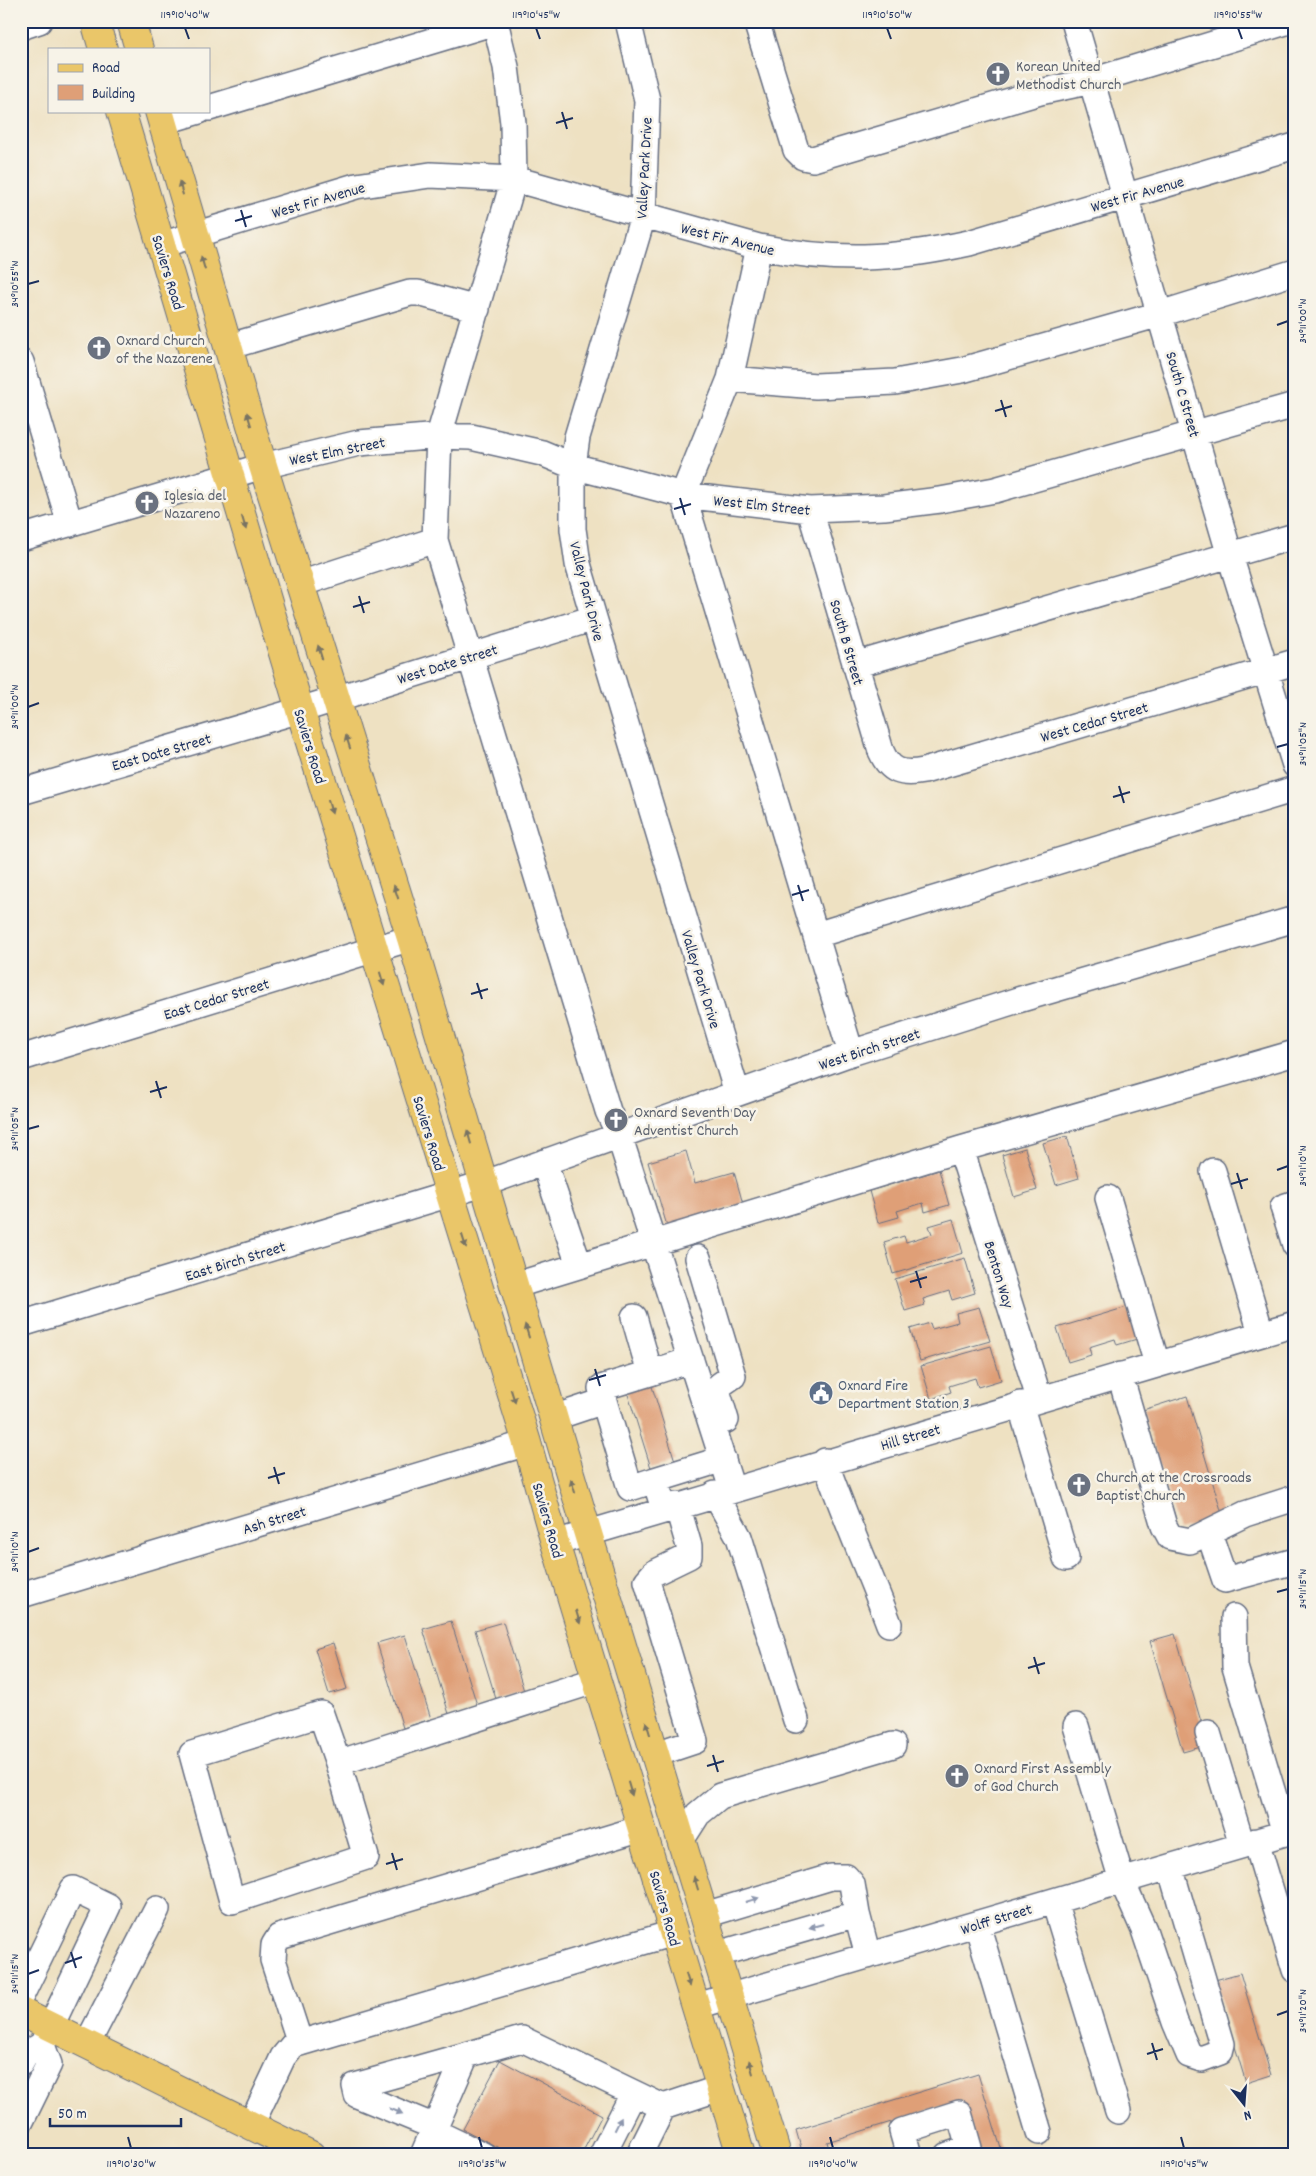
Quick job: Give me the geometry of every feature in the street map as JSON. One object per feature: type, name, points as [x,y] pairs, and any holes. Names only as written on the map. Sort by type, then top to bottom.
[{"type":"main road","points":[[95,21],[103,48]]},
{"type":"main road","points":[[131,21],[140,48]]},
{"type":"main road","name":"Saviers Road","points":[[121,112],[300,710],[527,1443],[554,1543],[696,2006],[714,2091],[741,2155]]},
{"type":"main road","name":"Saviers Road","points":[[160,117],[263,466],[334,699],[411,938],[482,1184],[778,2155]]},
{"type":"main road","points":[[21,2012],[46,2035],[87,2044],[250,2125],[284,2149],[311,2155]]},
{"type":"main road","points":[[714,2091],[727,2155]]},
{"type":"street","points":[[21,26],[39,21]]},
{"type":"street","points":[[210,108],[495,21],[506,67],[513,123],[514,179],[439,436],[435,540],[468,656],[605,1101],[620,1135],[731,1489]]},
{"type":"street","name":"Valley Park Drive","points":[[628,21],[647,100],[644,216],[577,437],[573,466],[573,529],[578,564],[737,1093]]},
{"type":"street","points":[[756,21],[798,154],[808,158],[833,154],[1032,94],[1092,80],[1289,21]]},
{"type":"street","name":"South C Street","points":[[1074,21],[1230,556],[1295,766]]},
{"type":"street","points":[[160,117],[192,112]]},
{"type":"street","name":"West Fir Avenue","points":[[161,246],[356,186],[430,176],[514,179],[759,248],[798,255],[878,258],[926,252],[969,243],[1295,146]]},
{"type":"street","points":[[759,248],[730,379],[682,495],[851,1053]]},
{"type":"street","points":[[730,379],[816,386],[895,382],[962,370],[1160,314],[1295,272]]},
{"type":"street","points":[[228,347],[410,293],[418,293],[477,309]]},
{"type":"street","points":[[21,362],[70,524]]},
{"type":"street","name":"West Elm Street","points":[[21,538],[263,466],[359,443],[439,436],[471,437],[542,453],[573,466],[682,495],[810,510],[884,507],[977,493],[1196,435],[1295,405]]},
{"type":"street","name":"South B Street","points":[[810,510],[881,751],[893,770]]},
{"type":"street","points":[[855,666],[1295,536]]},
{"type":"street","points":[[300,584],[435,540]]},
{"type":"street","name":"West Date Street","points":[[300,710],[594,618]]},
{"type":"street","name":"West Cedar Street","points":[[893,770],[900,773],[924,771],[1295,662]]},
{"type":"street","name":"East Date Street","points":[[21,792],[300,710]]},
{"type":"street","points":[[816,935],[1295,789]]},
{"type":"street","name":"West Birch Street","points":[[449,1195],[851,1053],[1028,997],[1295,920]]},
{"type":"street","name":"East Cedar Street","points":[[21,1058],[411,938]]},
{"type":"street","points":[[513,1286],[654,1241],[961,1149],[1295,1053]]},
{"type":"street","name":"Benton Way","points":[[961,1149],[1030,1401],[1066,1558]]},
{"type":"street","points":[[544,1162],[579,1265]]},
{"type":"street","points":[[1213,1171],[1261,1333]]},
{"type":"street","name":"East Birch Street","points":[[21,1324],[449,1195]]},
{"type":"street","points":[[1108,1198],[1157,1364]]},
{"type":"street","points":[[1295,1203],[1283,1207],[1295,1245]]},
{"type":"street","points":[[698,1258],[733,1376],[720,1385],[717,1390],[731,1489],[726,1518],[739,1537],[796,1720]]},
{"type":"street","points":[[634,1317],[650,1373]]},
{"type":"street","name":"Hill Street","points":[[554,1543],[825,1461],[1295,1324]]},
{"type":"street","points":[[691,1360],[601,1388],[630,1488],[723,1459]]},
{"type":"street","points":[[1120,1375],[1164,1526],[1170,1537],[1175,1540],[1190,1541],[1245,1514],[1295,1498]]},
{"type":"street","points":[[553,1418],[604,1401]]},
{"type":"street","name":"Ash Street","points":[[21,1595],[527,1443]]},
{"type":"street","points":[[825,1461],[839,1502],[858,1542],[889,1624]]},
{"type":"street","points":[[655,1480],[671,1507],[689,1546],[689,1556],[654,1574],[647,1581],[695,1741],[656,1754]]},
{"type":"street","points":[[1209,1533],[1225,1580],[1295,1561]]},
{"type":"street","points":[[1234,1616],[1235,1667],[1290,1832]]},
{"type":"street","points":[[338,1763],[597,1680]]},
{"type":"street","points":[[322,1714],[338,1763],[366,1857],[232,1901],[192,1754],[322,1714]]},
{"type":"street","points":[[1076,1726],[1122,1881],[1144,1930],[1186,2049],[1189,2055],[1201,2059],[1220,2052],[1222,2044],[1170,1867]]},
{"type":"street","points":[[1208,1733],[1295,1970]]},
{"type":"street","points":[[682,1838],[698,1814],[720,1796],[893,1745]]},
{"type":"street","points":[[300,2043],[274,1960],[274,1945],[279,1937],[642,1828]]},
{"type":"street","name":"Wolff Street","points":[[696,2006],[1290,1832]]},
{"type":"street","points":[[705,1915],[831,1876],[846,1877],[852,1884],[857,1914],[868,1956]]},
{"type":"street","points":[[21,1996],[73,1889],[108,1906],[46,2035],[26,2054],[21,2063]]},
{"type":"street","points":[[1054,1901],[1118,2111]]},
{"type":"street","points":[[87,2044],[156,1908]]},
{"type":"street","points":[[718,1954],[857,1914]]},
{"type":"street","points":[[977,1924],[1039,2132]]},
{"type":"street","points":[[250,2125],[283,2057],[293,2045],[673,1933]]},
{"type":"street","points":[[21,2121],[49,2064],[46,2035]]},
{"type":"street","points":[[483,2155],[434,2129],[357,2095],[355,2086],[522,2039],[663,2107],[714,2091]]},
{"type":"street","points":[[423,2155],[466,2055]]},
{"type":"street","points":[[602,2155],[633,2094]]},
{"type":"street","points":[[640,2155],[663,2107]]},
{"type":"street","points":[[909,2155],[902,2130],[959,2113],[969,2148],[948,2155]]},
{"type":"building","points":[[1067,1136],[1079,1178],[1056,1185],[1043,1143]]},
{"type":"building","points":[[1025,1148],[1037,1190],[1014,1197],[1002,1155]]},
{"type":"building","points":[[686,1151],[695,1183],[734,1172],[743,1204],[667,1226],[648,1162]]},
{"type":"building","points":[[939,1170],[949,1205],[925,1212],[923,1203],[897,1211],[899,1217],[878,1223],[869,1191]]},
{"type":"building","points":[[953,1219],[963,1253],[893,1274],[884,1242],[904,1236],[906,1242],[932,1234],[929,1226]]},
{"type":"building","points":[[965,1258],[975,1293],[952,1300],[949,1291],[923,1299],[925,1305],[905,1311],[895,1279]]},
{"type":"building","points":[[979,1307],[990,1341],[920,1361],[910,1329],[930,1323],[932,1329],[958,1322],[956,1313]]},
{"type":"building","points":[[1127,1307],[1137,1339],[1117,1345],[1115,1339],[1089,1347],[1091,1355],[1068,1362],[1057,1328]]},
{"type":"building","points":[[991,1346],[1001,1380],[978,1387],[975,1378],[949,1386],[951,1392],[931,1399],[921,1366]]},
{"type":"building","points":[[650,1380],[675,1461],[651,1468],[626,1388]]},
{"type":"building","points":[[1187,1396],[1223,1517],[1179,1530],[1143,1410]]},
{"type":"building","points":[[451,1621],[477,1705],[449,1714],[423,1629]]},
{"type":"building","points":[[503,1622],[524,1691],[496,1699],[475,1630]]},
{"type":"building","points":[[1175,1634],[1208,1745],[1183,1752],[1150,1641]]},
{"type":"building","points":[[405,1635],[431,1719],[403,1728],[377,1643]]},
{"type":"building","points":[[333,1643],[347,1689],[329,1694],[315,1649]]},
{"type":"building","points":[[1240,1973],[1271,2075],[1246,2083],[1215,1980]]},
{"type":"building","points":[[500,2060],[602,2115],[581,2155],[512,2155],[463,2129]]},
{"type":"building","points":[[978,2074],[1003,2155],[968,2155],[978,2151],[962,2100],[827,2142],[831,2155],[803,2155],[796,2130]]},
{"type":"building","points":[[1105,2148],[1108,2155],[1083,2155],[1083,2154]]},
{"type":"place","name":"Korean United Methodist Church","points":[[998,74]]},
{"type":"place","name":"Oxnard Church of the Nazarene","points":[[99,348]]},
{"type":"place","name":"Iglesia del Nazareno","points":[[147,503]]},
{"type":"place","name":"Oxnard Seventh Day Adventist Church","points":[[616,1120]]},
{"type":"place","name":"Oxnard Fire Department Station 3","points":[[821,1393]]},
{"type":"place","name":"Church at the Crossroads Baptist Church","points":[[1079,1485]]},
{"type":"place","name":"Oxnard First Assembly of God Church","points":[[957,1776]]}]
